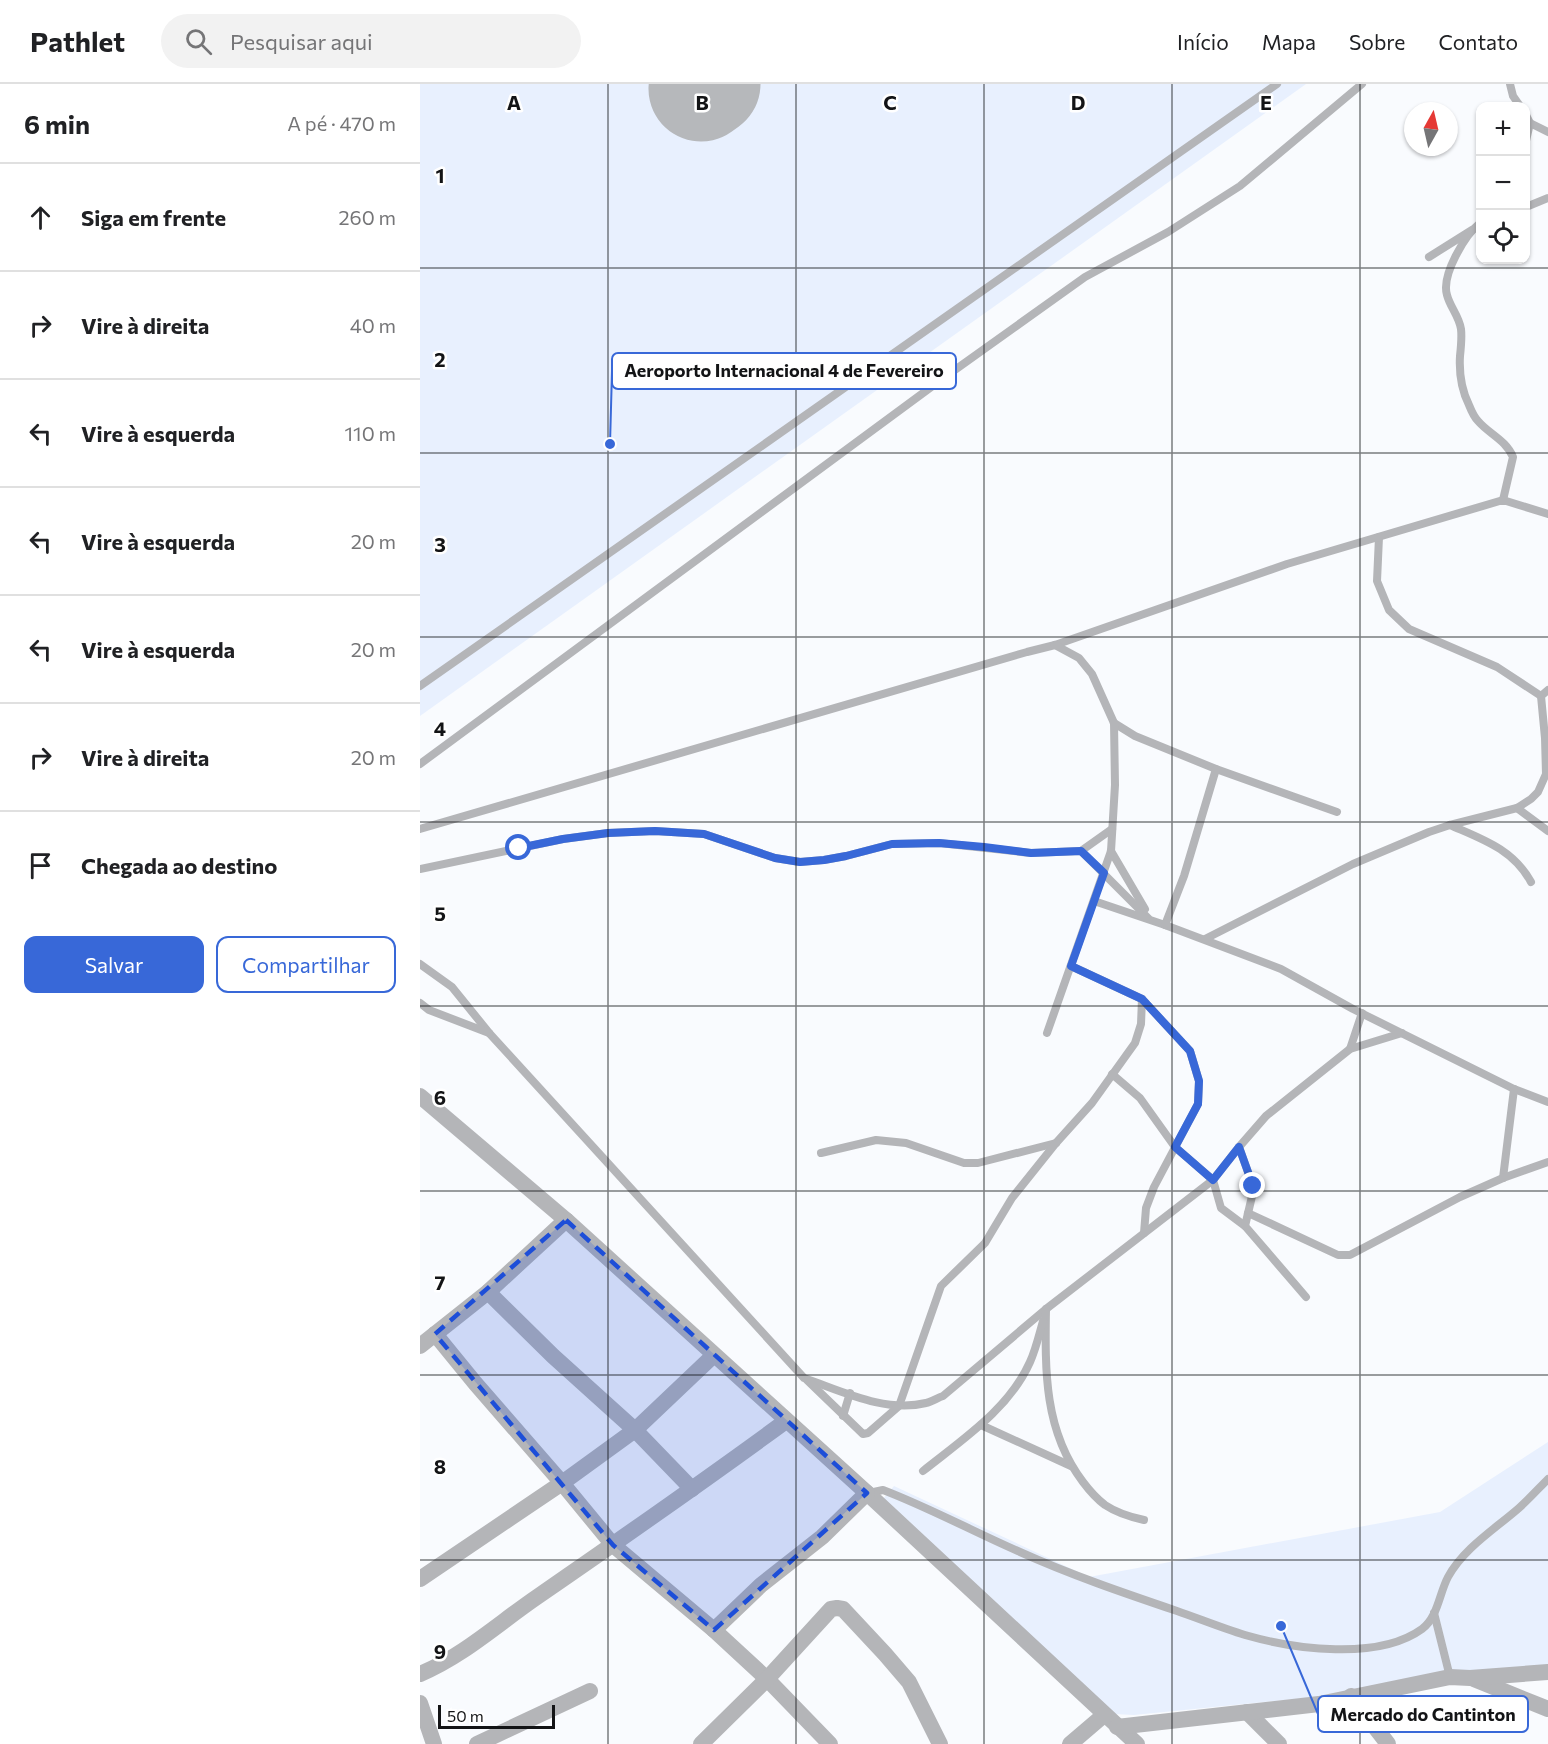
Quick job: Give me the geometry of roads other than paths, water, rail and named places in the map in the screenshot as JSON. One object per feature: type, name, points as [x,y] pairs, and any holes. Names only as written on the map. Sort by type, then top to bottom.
[{"type":"street","points":[[420,1096],[567,1220],[867,1493],[1137,1744]]},
{"type":"street","points":[[420,1346],[488,1292],[567,1220]]},
{"type":"street","points":[[488,1292],[553,1356],[635,1430],[692,1489]]},
{"type":"street","points":[[435,1334],[613,1545],[714,1630],[767,1679],[830,1744]]},
{"type":"street","points":[[420,1579],[562,1483],[635,1430],[714,1355]]},
{"type":"street","points":[[420,1674],[438,1667],[474,1643],[786,1420]]},
{"type":"street","points":[[714,1630],[761,1585],[822,1537],[867,1493]]},
{"type":"street","points":[[700,1744],[767,1679],[831,1609],[837,1608],[843,1610],[909,1682],[940,1744]]},
{"type":"street","points":[[1117,1726],[1319,1704],[1450,1677],[1470,1678],[1548,1672]]},
{"type":"street","points":[[1470,1678],[1548,1709]]},
{"type":"street","points":[[477,1744],[590,1690]]},
{"type":"street","points":[[1351,1696],[1388,1744]]},
{"type":"street","points":[[420,1703],[434,1744]]},
{"type":"street","points":[[1247,1712],[1279,1744]]},
{"type":"street","points":[[1070,1744],[1104,1714]]},
{"type":"lane","points":[[420,686],[1276,84]]},
{"type":"lane","points":[[420,764],[1084,277],[1168,232],[1240,186],[1362,84]]},
{"type":"lane","points":[[1510,84],[1517,102]]},
{"type":"lane","points":[[1530,120],[1548,132]]},
{"type":"lane","points":[[1530,205],[1548,198]]},
{"type":"lane","points":[[1429,257],[1476,227]]},
{"type":"lane","points":[[1476,229],[1449,269],[1446,292],[1461,329],[1460,366],[1468,404],[1478,421],[1503,443],[1513,457],[1503,500]]},
{"type":"lane","points":[[420,829],[1027,651],[1055,645],[1275,568],[1503,500],[1548,514]]},
{"type":"lane","points":[[1204,939],[1353,864],[1450,825],[1517,808],[1531,800],[1547,774],[1544,693],[1497,667],[1409,629],[1389,610],[1377,581],[1379,537]]},
{"type":"lane","points":[[1047,1033],[1111,851],[1115,785],[1114,723],[1092,674],[1079,658],[1055,645]]},
{"type":"lane","points":[[1114,723],[1135,736],[1216,769],[1337,812]]},
{"type":"lane","points":[[1165,925],[1184,876],[1216,769]]},
{"type":"lane","points":[[1517,808],[1548,831]]},
{"type":"lane","points":[[1450,825],[1499,847],[1513,858],[1531,882]]},
{"type":"lane","points":[[420,869],[563,839],[608,833],[655,831],[704,834],[775,858],[800,862],[835,858],[892,844],[939,843],[1031,853],[1081,851],[1112,829]]},
{"type":"lane","points":[[1081,851],[1151,920]]},
{"type":"lane","points":[[1111,851],[1151,920]]},
{"type":"lane","points":[[1094,901],[1204,939],[1281,969],[1362,1013],[1514,1089],[1548,1102]]},
{"type":"lane","points":[[420,964],[452,987],[490,1034],[804,1378],[863,1434],[868,1433],[899,1406],[941,1286],[985,1243],[1012,1198],[1092,1103],[1135,1043],[1141,1024],[1142,999]]},
{"type":"lane","points":[[1071,966],[1142,999],[1190,1051],[1199,1081],[1198,1104],[1154,1187],[1146,1208],[1144,1233]]},
{"type":"lane","points":[[420,1003],[429,1011],[490,1034]]},
{"type":"lane","points":[[1350,1049],[1362,1013]]},
{"type":"lane","points":[[804,1378],[872,1401],[899,1406],[927,1403],[943,1396],[1046,1309],[1213,1180],[1266,1116],[1350,1049],[1402,1033]]},
{"type":"lane","points":[[1112,1074],[1140,1098],[1175,1147],[1213,1180],[1221,1208],[1245,1226],[1306,1297]]},
{"type":"lane","points":[[1503,1178],[1514,1089]]},
{"type":"lane","points":[[821,1153],[876,1140],[906,1143],[964,1163],[978,1163],[1056,1143]]},
{"type":"lane","points":[[1239,1147],[1253,1186],[1245,1226]]},
{"type":"lane","points":[[1248,1213],[1338,1255],[1350,1255],[1460,1197],[1548,1162]]},
{"type":"lane","points":[[923,1471],[981,1425],[1010,1395],[1030,1363],[1046,1309]]},
{"type":"lane","points":[[1046,1309],[1045,1351],[1054,1428],[1071,1466],[1088,1489],[1104,1504],[1122,1514],[1144,1520]]},
{"type":"lane","points":[[843,1416],[850,1393]]},
{"type":"lane","points":[[981,1425],[1071,1466]]},
{"type":"lane","points":[[867,1493],[883,1490],[1022,1553],[1124,1594],[1246,1635],[1289,1645],[1330,1649],[1365,1648],[1394,1642],[1423,1628],[1434,1613],[1447,1579],[1456,1565],[1548,1479]]},
{"type":"lane","points":[[1434,1613],[1450,1677]]},
{"type":"place","name":"Aeroporto Internacional 4 de Fevereiro","points":[[610,444]]},
{"type":"place","name":"Mercado do Cantinton","points":[[1281,1626]]}]
